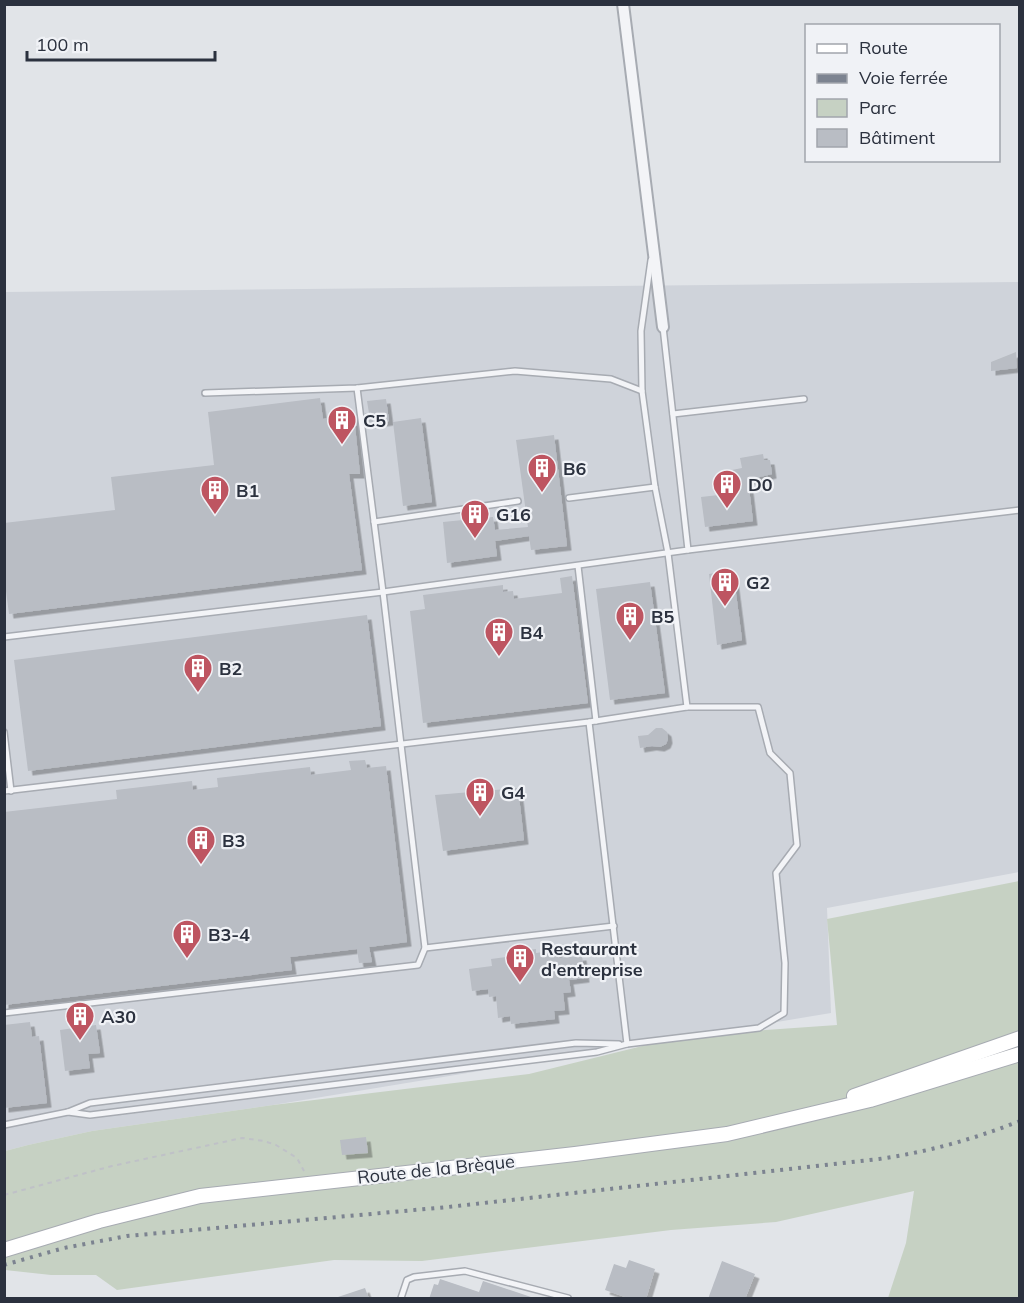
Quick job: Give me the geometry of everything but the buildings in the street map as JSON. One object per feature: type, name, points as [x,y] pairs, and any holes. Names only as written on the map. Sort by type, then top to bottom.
[{"type":"main road","points":[[767,1126],[1020,1038]]},
{"type":"main road","name":"Route de la Brèque","points":[[4,1250],[78,1227],[200,1196],[727,1134],[870,1100],[1020,1054]]},
{"type":"street","points":[[623,4],[663,327]]},
{"type":"lane","points":[[653,247],[641,331],[642,391],[655,487],[668,554],[687,707]]},
{"type":"lane","points":[[663,327],[688,550]]},
{"type":"lane","points":[[205,393],[357,388],[515,370],[611,379],[642,391]]},
{"type":"lane","points":[[4,1012],[418,965],[425,948],[357,388]]},
{"type":"lane","points":[[673,414],[804,399]]},
{"type":"lane","points":[[569,498],[655,487]]},
{"type":"lane","points":[[374,522],[518,501]]},
{"type":"lane","points":[[4,637],[383,592],[688,550],[1020,510]]},
{"type":"lane","points":[[578,566],[596,720]]},
{"type":"lane","points":[[4,732],[8,791],[589,722],[687,707],[758,707],[770,753],[790,774],[797,845],[776,873],[785,963],[784,1013],[759,1029],[627,1044],[576,1043],[90,1103],[68,1112],[4,1125]]},
{"type":"lane","points":[[589,722],[627,1044]]},
{"type":"lane","points":[[425,948],[614,926]]},
{"type":"lane","points":[[68,1112],[90,1115],[113,1113],[597,1052],[627,1044]]},
{"type":"lane","points":[[401,1299],[407,1280],[414,1277],[465,1271],[568,1299]]},
{"type":"path","points":[[4,1195],[112,1166],[242,1138],[264,1141],[288,1152],[297,1158],[305,1174]]},
{"type":"shaded area","points":[[1019,282],[1019,872],[827,908],[831,1013],[273,1105],[92,1131],[5,1151],[5,292]]},
{"type":"green space","points":[[1019,881],[1019,1298],[888,1298],[906,1243],[914,1191],[776,1222],[671,1230],[422,1261],[334,1260],[117,1290],[96,1275],[51,1275],[5,1270],[5,1151],[92,1131],[273,1105],[529,1074],[683,1036],[837,1025],[827,919]]},
{"type":"railway","points":[[4,1265],[64,1248],[127,1236],[448,1207],[879,1159],[951,1144],[1020,1121]]},
{"type":"place","name":"C5","points":[[342,446]]},
{"type":"place","name":"B6","points":[[542,494]]},
{"type":"place","name":"D0","points":[[727,510]]},
{"type":"place","name":"B1","points":[[215,516]]},
{"type":"place","name":"G16","points":[[475,540]]},
{"type":"place","name":"G2","points":[[725,608]]},
{"type":"place","name":"B5","points":[[630,642]]},
{"type":"place","name":"B4","points":[[499,658]]},
{"type":"place","name":"B2","points":[[198,694]]},
{"type":"place","name":"G4","points":[[480,818]]},
{"type":"place","name":"B3","points":[[201,866]]},
{"type":"place","name":"B3-4","points":[[187,960]]},
{"type":"place","name":"Restaurant d'entreprise","points":[[520,984]]},
{"type":"place","name":"A30","points":[[80,1042]]}]
